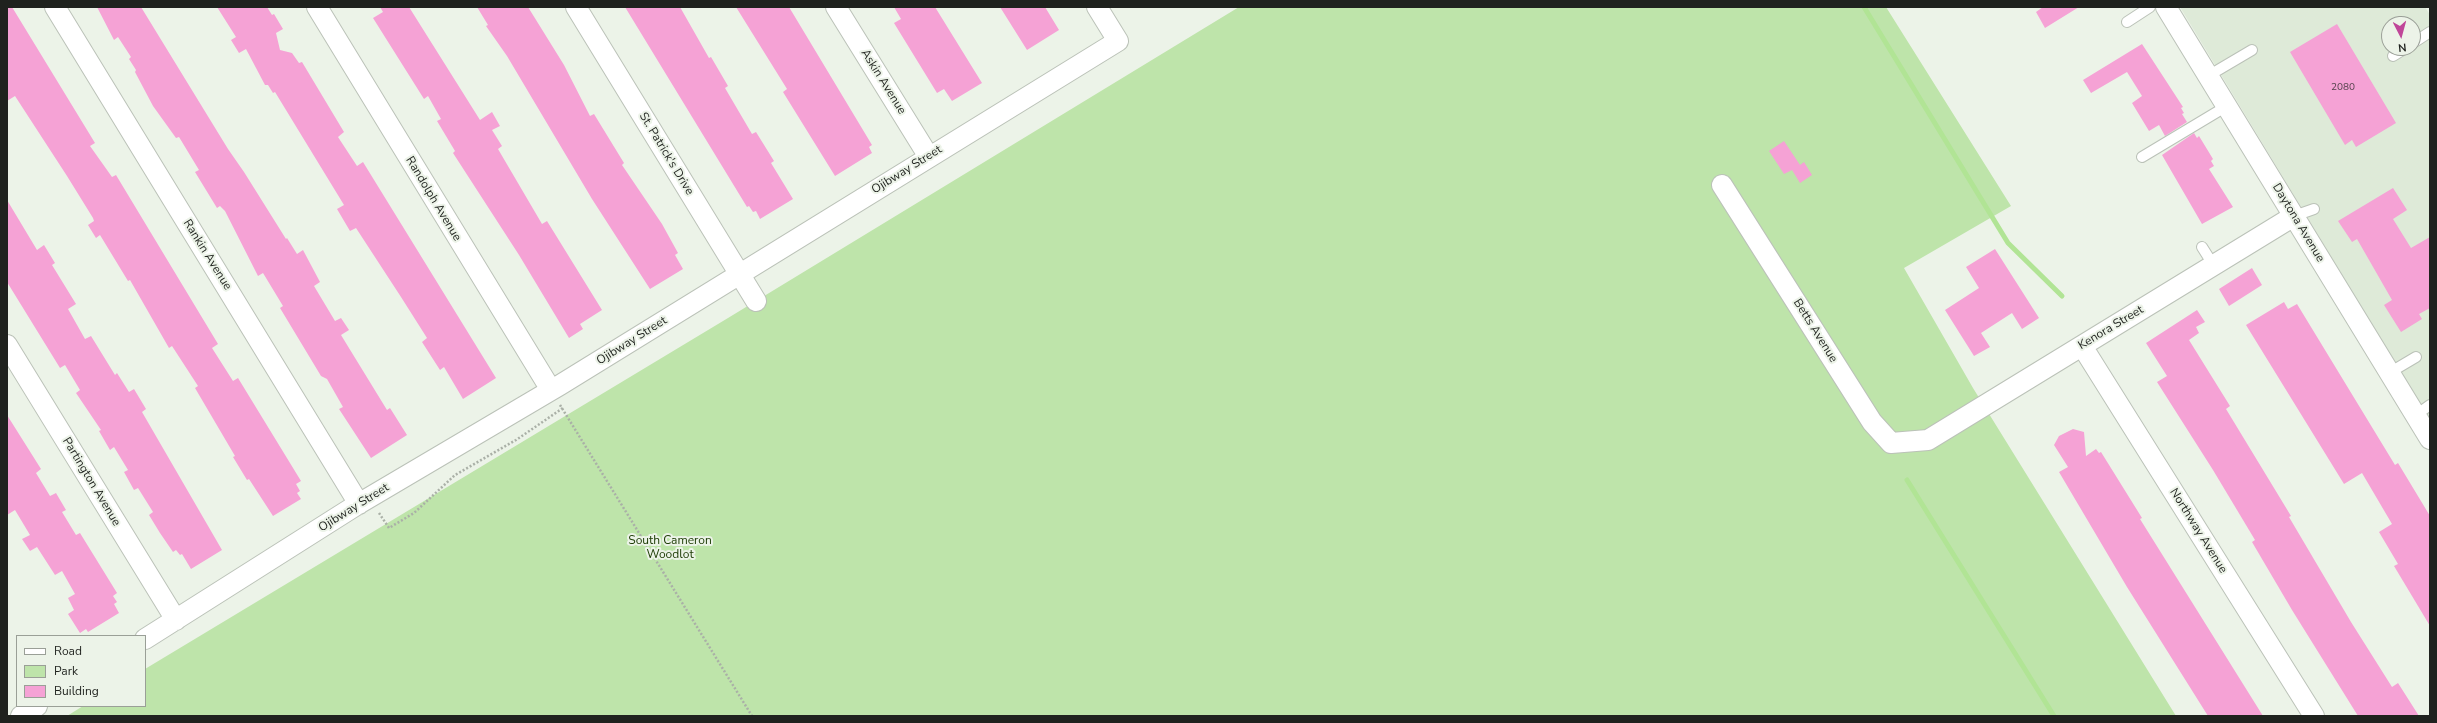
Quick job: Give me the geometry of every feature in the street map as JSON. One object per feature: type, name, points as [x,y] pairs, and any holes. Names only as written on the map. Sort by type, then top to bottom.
[{"type":"street","name":"Rankin Avenue","points":[[55,7],[368,507]]},
{"type":"street","name":"Randolph Avenue","points":[[317,7],[555,395]]},
{"type":"street","name":"St. Patrick's Drive","points":[[576,7],[756,301]]},
{"type":"street","name":"Askin Avenue","points":[[836,7],[929,157]]},
{"type":"street","name":"Ojibway Street","points":[[146,638],[555,395],[740,274],[1118,41],[1097,7]]},
{"type":"street","name":"Daytona Avenue","points":[[2166,7],[2389,373],[2423,410],[2430,439]]},
{"type":"street","name":"Betts Avenue","points":[[1722,185],[1872,422],[1891,443],[1928,440]]},
{"type":"street","name":"Kenora Street","points":[[1928,440],[2294,216]]},
{"type":"street","name":"Partington Avenue","points":[[7,345],[176,620]]},
{"type":"street","name":"Northway Avenue","points":[[2082,346],[2314,716]]},
{"type":"street","points":[[21,716],[35,707]]},
{"type":"lane","points":[[2127,22],[2150,7]]},
{"type":"lane","points":[[2421,38],[2430,32]]},
{"type":"lane","points":[[2208,76],[2252,50]]},
{"type":"lane","points":[[2142,157],[2227,106]]},
{"type":"lane","points":[[2294,216],[2314,209]]},
{"type":"lane","points":[[2202,247],[2214,266]]},
{"type":"lane","points":[[2389,373],[2416,357]]},
{"type":"path","points":[[555,395],[752,716]]},
{"type":"path","points":[[368,507],[389,528],[414,513],[455,475],[516,440],[563,408]]},
{"type":"shaded area","points":[[2180,7],[2425,7],[2430,15],[2430,420]]},
{"type":"green space","name":"South Cameron Woodlot","points":[[1239,7],[1886,7],[2011,206],[1904,268],[1973,388],[2176,716],[67,716],[81,707],[146,707],[146,668],[728,318]]},
{"type":"building","points":[[7,7],[12,7],[95,143],[90,146],[112,177],[116,175],[218,344],[212,348],[233,381],[238,378],[301,481],[296,484],[300,491],[297,493],[301,499],[273,516],[249,479],[247,480],[233,457],[235,456],[195,388],[198,386],[172,346],[169,348],[130,280],[128,281],[100,235],[96,238],[88,225],[94,221],[93,218],[67,176],[15,96],[7,101]]},
{"type":"building","points":[[97,7],[141,7],[228,149],[286,239],[287,238],[297,254],[303,250],[320,282],[314,286],[335,321],[341,318],[349,330],[341,335],[387,410],[390,408],[407,435],[371,458],[339,409],[343,407],[327,379],[321,376],[280,308],[283,306],[263,273],[258,276],[225,211],[220,206],[217,208],[195,172],[199,170],[179,137],[176,138],[153,106],[135,72],[136,70],[129,59],[131,57],[118,37],[114,40]]},
{"type":"building","points":[[217,7],[267,7],[272,15],[274,14],[283,29],[276,33],[280,50],[292,53],[299,63],[302,62],[344,132],[338,137],[357,166],[363,162],[496,378],[463,399],[444,367],[440,370],[422,342],[427,338],[356,228],[350,231],[337,209],[344,205],[275,92],[273,93],[268,85],[265,85],[246,49],[239,53],[231,40],[236,37]]},
{"type":"building","points":[[380,7],[409,7],[480,120],[492,112],[500,126],[492,130],[502,146],[498,149],[542,224],[547,221],[602,310],[580,324],[583,329],[569,338],[519,255],[453,153],[455,151],[437,121],[441,119],[428,96],[424,99],[373,18],[383,12]]},
{"type":"building","points":[[477,7],[528,7],[564,65],[590,116],[594,114],[624,163],[622,165],[662,224],[678,253],[675,255],[683,269],[650,289],[592,199],[507,56],[486,26],[488,25]]},
{"type":"building","points":[[625,7],[680,7],[709,58],[711,57],[728,86],[725,88],[752,134],[756,132],[774,161],[771,163],[793,199],[760,219],[756,211],[753,212],[749,206],[747,207]]},
{"type":"building","points":[[736,7],[789,7],[872,145],[869,147],[872,153],[835,176],[783,92],[787,89]]},
{"type":"building","points":[[894,7],[935,7],[982,83],[952,101],[944,89],[937,93],[894,23],[901,19]]},
{"type":"building","points":[[1000,7],[1045,7],[1059,30],[1027,50]]},
{"type":"building","points":[[2043,7],[2079,7],[2045,28],[2036,12]]},
{"type":"building","points":[[2337,24],[2396,123],[2356,147],[2352,140],[2345,145],[2290,52]]},
{"type":"building","points":[[2142,44],[2183,107],[2181,108],[2184,113],[2182,114],[2187,122],[2165,136],[2159,125],[2149,131],[2132,103],[2142,96],[2127,72],[2091,93],[2083,80]]},
{"type":"building","points":[[2194,133],[2197,138],[2199,136],[2213,159],[2211,161],[2214,166],[2209,169],[2233,207],[2202,224],[2162,155]]},
{"type":"building","points":[[1784,141],[1800,165],[1804,162],[1812,175],[1800,183],[1792,170],[1784,174],[1769,151]]},
{"type":"building","points":[[2393,188],[2407,210],[2393,219],[2411,248],[2430,237],[2430,308],[2419,314],[2422,319],[2401,332],[2384,305],[2392,300],[2357,239],[2352,242],[2338,221]]},
{"type":"building","points":[[7,200],[37,250],[44,245],[55,263],[52,265],[76,304],[68,309],[85,339],[91,336],[115,375],[117,373],[129,392],[134,389],[146,409],[142,412],[222,550],[191,569],[182,554],[180,555],[176,550],[173,552],[160,533],[149,515],[153,512],[138,488],[134,490],[124,472],[128,470],[114,447],[110,450],[99,431],[101,430],[76,393],[80,390],[65,365],[60,368],[7,282]]},
{"type":"building","points":[[1995,249],[2039,318],[2022,329],[2012,313],[1981,333],[1990,347],[1974,356],[1945,310],[1979,288],[1966,267]]},
{"type":"building","points":[[2252,268],[2262,285],[2229,306],[2219,289]]},
{"type":"building","points":[[2284,302],[2288,309],[2297,304],[2395,465],[2398,463],[2430,516],[2430,626],[2394,566],[2398,564],[2379,532],[2392,524],[2362,473],[2344,484],[2246,325]]},
{"type":"building","points":[[2197,310],[2205,322],[2196,327],[2199,333],[2189,340],[2230,406],[2226,409],[2291,516],[2289,517],[2351,622],[2392,687],[2398,683],[2419,716],[2358,716],[2292,610],[2252,542],[2255,540],[2213,470],[2157,382],[2167,376],[2146,343]]},
{"type":"building","points":[[7,415],[41,469],[36,473],[50,496],[56,493],[66,510],[62,512],[76,535],[80,533],[117,593],[113,596],[117,602],[114,604],[119,613],[88,632],[86,629],[80,633],[68,614],[74,610],[68,598],[75,594],[62,571],[55,575],[37,547],[30,551],[22,539],[30,535],[15,510],[7,515]]},
{"type":"building","points":[[2073,429],[2084,432],[2086,456],[2096,449],[2099,453],[2101,452],[2142,518],[2140,519],[2263,716],[2208,716],[2127,587],[2059,472],[2068,467],[2054,445],[2059,436]]},
{"type":"waterway","points":[[1864,7],[2008,243],[2062,296]]},
{"type":"waterway","points":[[1907,480],[2054,716]]}]
